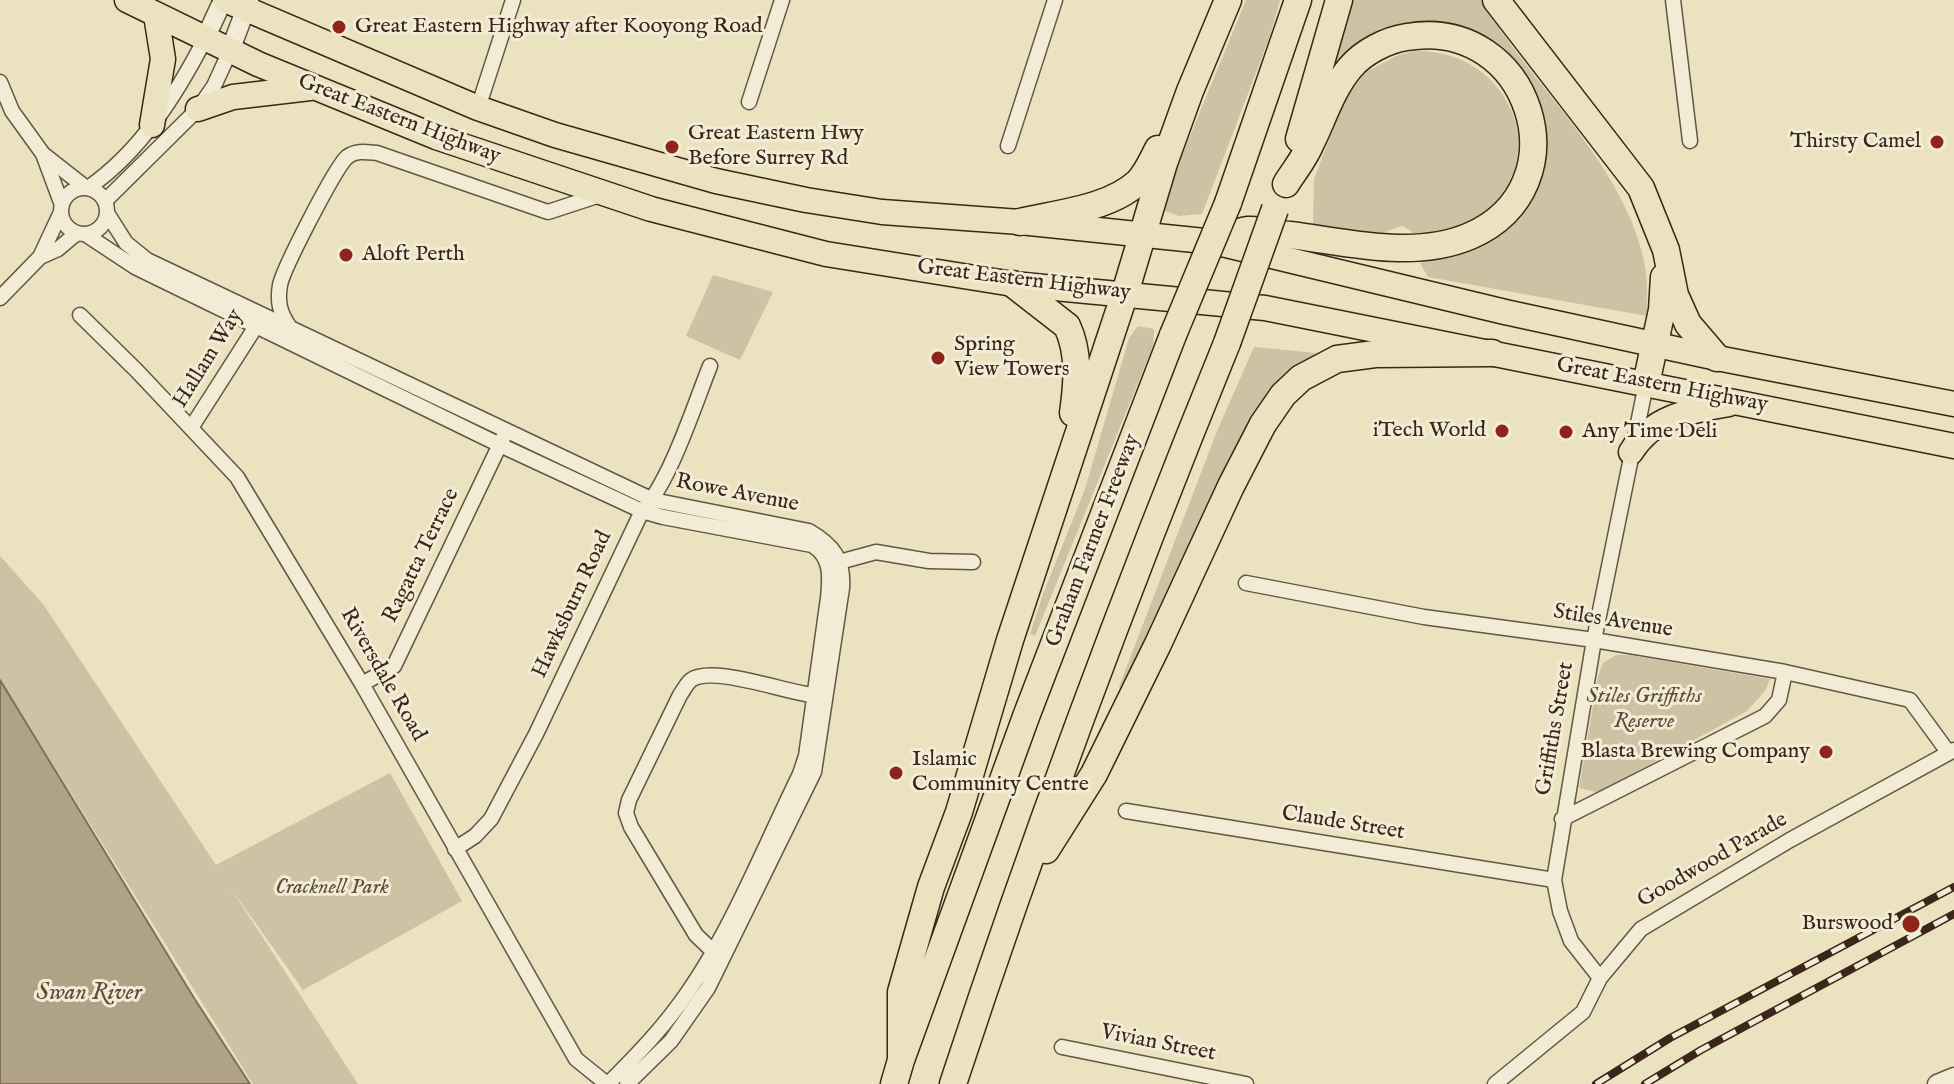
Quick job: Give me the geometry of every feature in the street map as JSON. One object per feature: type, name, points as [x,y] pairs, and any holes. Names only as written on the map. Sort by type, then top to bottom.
[{"type":"highway","name":"Great Eastern Highway","points":[[127,0],[312,88],[436,137],[604,194],[826,254],[1013,284],[1265,308],[1954,446]]},
{"type":"highway","points":[[897,1072],[901,992],[931,887],[959,812],[1010,640],[1125,293],[1141,234],[1190,91],[1228,0]]},
{"type":"highway","name":"Graham Farmer Freeway","points":[[897,1072],[1027,714],[1173,335],[1228,203],[1298,0]]},
{"type":"highway","points":[[953,1084],[1108,648],[1286,184],[1339,0]]},
{"type":"highway","points":[[1496,0],[1641,188],[1666,250],[1675,295],[1688,324],[1717,358]]},
{"type":"highway","name":"Great Eastern Highway","points":[[236,2],[478,108],[625,157],[806,200],[882,212],[1020,222],[1214,242],[1505,312],[1717,358],[1954,404]]},
{"type":"highway","points":[[152,125],[163,59],[156,15]]},
{"type":"highway","points":[[1214,242],[1247,230],[1353,244],[1403,247],[1468,237],[1494,222],[1517,197],[1531,166],[1533,124],[1521,90],[1499,61],[1465,42],[1430,33],[1399,38],[1372,49],[1350,67],[1334,93],[1309,148],[1286,184]]},
{"type":"highway","points":[[198,109],[233,97],[312,88]]},
{"type":"highway","points":[[1020,222],[1092,204],[1125,192],[1141,180],[1190,91]]},
{"type":"highway","points":[[1646,384],[1662,310],[1666,250]]},
{"type":"highway","points":[[1013,284],[1067,326],[1075,348],[1077,383],[1067,469]]},
{"type":"highway","points":[[1021,890],[1094,774],[1231,486],[1263,424],[1283,395],[1301,378],[1337,359],[1375,354],[1492,353]]},
{"type":"highway","points":[[1631,452],[1643,435],[1662,420],[1743,402]]},
{"type":"street","points":[[478,108],[513,0]]},
{"type":"street","points":[[749,102],[782,0]]},
{"type":"street","points":[[1008,146],[1055,0]]},
{"type":"street","points":[[1673,0],[1690,141]]},
{"type":"street","points":[[0,298],[40,257],[70,192],[87,188],[115,165],[152,125],[187,73],[205,39],[236,2]]},
{"type":"street","points":[[40,257],[81,234],[100,228],[106,207],[198,109],[214,86],[230,51],[236,2]]},
{"type":"street","points":[[0,82],[12,111],[43,154],[87,188],[98,192],[106,207]]},
{"type":"street","points":[[290,328],[278,303],[281,282],[330,181],[347,158],[358,151],[377,153],[548,212],[604,194]]},
{"type":"street","points":[[43,154],[66,225],[81,234]]},
{"type":"street","name":"Rowe Avenue","points":[[106,207],[126,243],[147,260],[260,320],[503,439],[647,505],[663,517],[812,545],[834,564]]},
{"type":"street","name":"Rowe Avenue","points":[[81,234],[135,267],[260,320],[290,328],[503,439]]},
{"type":"street","name":"Riversdale Road","points":[[80,315],[237,477],[362,684],[576,1059],[607,1084]]},
{"type":"street","name":"Hallam Way","points":[[191,428],[260,320]]},
{"type":"street","name":"Hawksburn Road","points":[[455,849],[475,836],[491,819],[536,734],[647,505],[710,366]]},
{"type":"street","name":"Griffiths Street","points":[[1600,978],[1571,941],[1560,911],[1554,880],[1594,640],[1646,384]]},
{"type":"street","name":"Ragatta Terrace","points":[[362,684],[394,666],[503,439]]},
{"type":"street","points":[[627,1084],[680,1030],[814,772],[818,696],[842,588],[834,564],[876,552],[929,561],[973,562]]},
{"type":"street","name":"Stiles Avenue","points":[[1246,583],[1424,617],[1594,640],[1785,672],[1910,700],[1951,751]]},
{"type":"street","points":[[1562,819],[1765,716],[1779,700],[1785,672]]},
{"type":"street","points":[[718,956],[696,935],[631,827],[626,813],[629,800],[680,695],[691,680],[706,675],[818,696]]},
{"type":"street","name":"Goodwood Parade","points":[[1495,1084],[1583,1012],[1600,978],[1641,929],[1790,840],[1951,751]]},
{"type":"street","name":"Claude Street","points":[[1126,811],[1554,880]]},
{"type":"street","points":[[607,1084],[659,1032],[718,956]]},
{"type":"street","name":"Vivian Street","points":[[1062,1047],[1246,1084]]},
{"type":"street","points":[[1937,1084],[1954,1077]]},
{"type":"green space","points":[[1246,0],[1280,0],[1270,36],[1202,214],[1179,216],[1160,209]]},
{"type":"green space","points":[[1353,0],[1481,0],[1617,190],[1633,225],[1644,261],[1647,316],[1428,277],[1420,263],[1484,243],[1495,237],[1514,218],[1542,142],[1476,37],[1340,63],[1335,59]]},
{"type":"green space","points":[[1413,51],[1446,55],[1474,67],[1496,86],[1511,110],[1518,137],[1516,165],[1504,192],[1474,221],[1417,240],[1411,231],[1402,226],[1379,234],[1313,226],[1314,179],[1344,100],[1366,72]]},
{"type":"green space","points":[[713,275],[773,292],[740,360],[686,336]]},
{"type":"green space","points":[[1138,326],[1154,329],[1153,346],[1035,636],[1030,634],[1043,594],[1085,489],[1129,338]]},
{"type":"green space","points":[[1254,347],[1316,353],[1272,398],[1122,689],[1119,687],[1217,431]]},
{"type":"green space","name":"Cracknell Park","points":[[0,556],[43,604],[216,865],[390,773],[462,901],[303,990],[230,887],[358,1084],[253,1084],[0,680]]},
{"type":"green space","name":"Stiles Griffiths Reserve","points":[[1616,655],[1770,679],[1765,691],[1747,711],[1595,792],[1579,788],[1598,676],[1603,663]]},
{"type":"water","name":"Swan River","points":[[0,680],[194,998],[250,1084],[0,1084]]},
{"type":"railway","points":[[1596,1084],[1670,1038],[1954,887]]},
{"type":"railway","points":[[1645,1084],[1701,1050],[1954,914]]},
{"type":"place","name":"Great Eastern Highway after Kooyong Road","points":[[339,27]]},
{"type":"place","name":"Thirsty Camel","points":[[1937,142]]},
{"type":"place","name":"Great Eastern Hwy Before Surrey Rd","points":[[672,147]]},
{"type":"place","name":"Aloft Perth","points":[[346,255]]},
{"type":"place","name":"Spring View Towers","points":[[938,358]]},
{"type":"place","name":"iTech World","points":[[1502,431]]},
{"type":"place","name":"Any Time Deli","points":[[1566,432]]},
{"type":"place","name":"Blasta Brewing Company","points":[[1826,752]]},
{"type":"place","name":"Islamic Community Centre","points":[[896,773]]},
{"type":"place","name":"Burswood","points":[[1911,924]]}]
